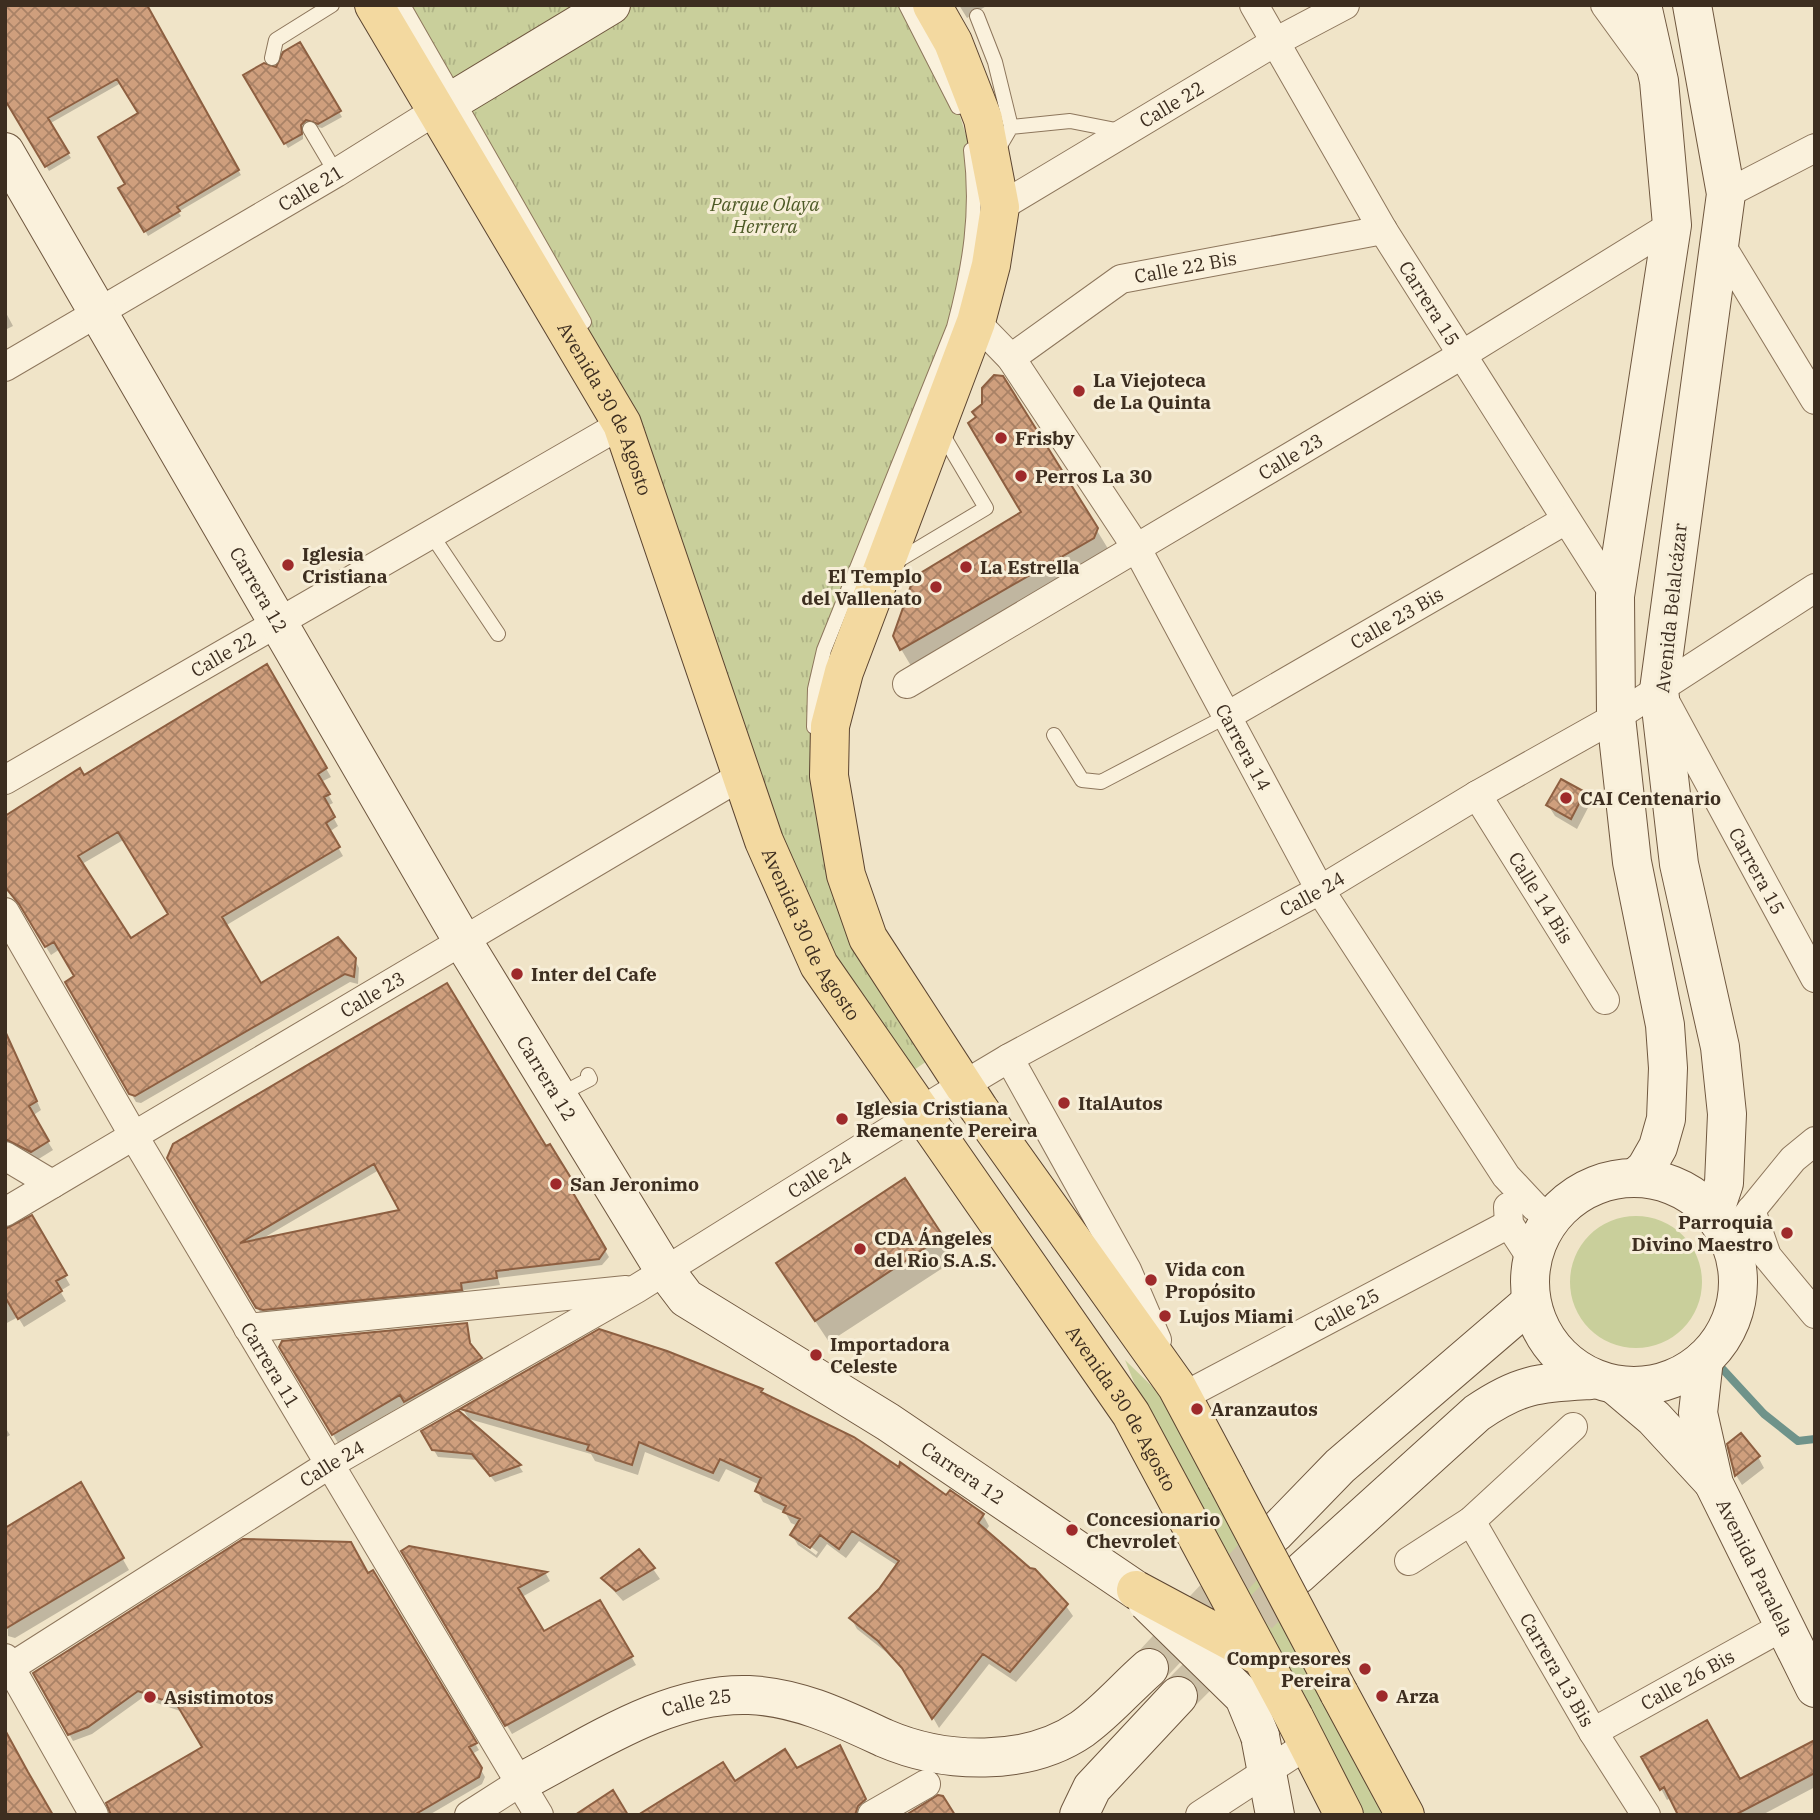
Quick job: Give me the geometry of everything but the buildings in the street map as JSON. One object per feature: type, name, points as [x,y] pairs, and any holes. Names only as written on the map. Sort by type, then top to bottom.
[{"type":"main road","name":"Avenida 30 de Agosto","points":[[374,5],[446,104],[622,424],[741,776],[781,884],[819,965],[942,1098],[1179,1392],[1405,1815]]},
{"type":"main road","name":"Calle 21","points":[[446,104],[611,5]]},
{"type":"main road","name":"Avenida 30 de Agosto","points":[[932,5],[966,25],[983,119],[975,141],[1000,207],[991,265],[976,323],[844,672],[830,726],[829,776],[846,875],[868,937],[942,1098],[1131,1414],[1344,1815]]},
{"type":"main road","points":[[1635,1178],[1646,1168],[1658,1147],[1666,1119],[1668,1068],[1665,1025],[1632,862],[1616,717],[1615,596],[1672,225],[1659,80],[1642,5]]},
{"type":"main road","name":"Avenida Belalcázar","points":[[1692,5],[1726,194],[1721,245],[1686,472],[1659,690],[1679,864],[1720,1047],[1728,1153],[1724,1183],[1732,1218]]},
{"type":"main road","name":"Carrera 12","points":[[5,152],[462,940],[573,1085],[651,1280],[686,1298],[888,1422],[1136,1590],[1244,1697],[1263,1752],[1275,1815]]},
{"type":"main road","points":[[1298,1575],[1477,1413],[1506,1393],[1535,1383],[1603,1382],[1660,1380],[1704,1359],[1727,1330],[1737,1306],[1739,1264],[1732,1218],[1678,1186],[1658,1179],[1635,1178],[1592,1190],[1554,1218],[1530,1256],[1531,1302],[1538,1327],[1553,1351],[1571,1368],[1603,1382]]},
{"type":"main road","points":[[1275,1533],[1340,1466],[1531,1302]]},
{"type":"main road","name":"Avenida Paralela","points":[[1704,1359],[1698,1413],[1714,1484],[1815,1688]]},
{"type":"main road","name":"Avenida Paralela","points":[[1603,1382],[1654,1418],[1714,1484]]},
{"type":"main road","points":[[1136,1590],[1262,1657]]},
{"type":"main road","name":"Calle 25","points":[[529,1799],[653,1715],[703,1699],[750,1695],[819,1708],[888,1740],[934,1770],[1029,1752],[1060,1741],[1083,1728],[1149,1668]]},
{"type":"main road","points":[[1079,1815],[1092,1788],[1178,1696]]},
{"type":"street","name":"Carrera 15","points":[[1254,5],[1383,230],[1460,356],[1615,596]]},
{"type":"street","name":"Calle 22","points":[[1000,207],[1275,43],[1345,5]]},
{"type":"street","points":[[1605,5],[1659,80]]},
{"type":"street","name":"Calle 21","points":[[5,367],[336,173],[446,104]]},
{"type":"street","points":[[1726,194],[1815,148]]},
{"type":"street","name":"Calle 23","points":[[907,684],[1460,356],[1672,225]]},
{"type":"street","name":"Calle 22 Bis","points":[[1011,358],[1121,279],[1383,230]]},
{"type":"street","points":[[1721,245],[1815,400]]},
{"type":"street","name":"Carrera 14","points":[[976,323],[1011,358],[1136,547],[1320,890],[1506,1176],[1535,1207],[1554,1218]]},
{"type":"street","name":"Calle 22","points":[[5,780],[622,424]]},
{"type":"street","name":"Calle 23 Bis","points":[[1227,716],[1566,520]]},
{"type":"street","name":"Calle 24","points":[[8,1662],[330,1464],[651,1280],[1009,1058],[1320,890],[1477,795],[1616,717],[1815,588]]},
{"type":"street","name":"Carrera 15","points":[[1659,690],[1815,978]]},
{"type":"street","name":"Calle 23","points":[[5,1212],[135,1138],[462,940],[741,776]]},
{"type":"street","name":"Calle 14 Bis","points":[[1477,795],[1605,1000]]},
{"type":"street","name":"Carrera 11","points":[[5,912],[135,1138],[529,1799]]},
{"type":"street","points":[[1009,1058],[1127,1270],[1179,1392]]},
{"type":"street","points":[[1815,1141],[1732,1218],[1815,1314]]},
{"type":"street","points":[[5,1156],[52,1184]]},
{"type":"street","name":"Carrera 14","points":[[1506,1176],[1509,1224],[1530,1256]]},
{"type":"street","name":"Calle 25","points":[[1179,1392],[1509,1224]]},
{"type":"street","points":[[248,1328],[651,1280]]},
{"type":"street","points":[[1409,1561],[1471,1521],[1573,1427]]},
{"type":"street","name":"Carrera 13 Bis","points":[[1471,1521],[1593,1732],[1646,1815]]},
{"type":"street","name":"Calle 26 Bis","points":[[1593,1732],[1784,1626]]},
{"type":"street","points":[[8,1662],[94,1815]]},
{"type":"street","points":[[1200,1815],[1263,1752],[1300,1731]]},
{"type":"street","points":[[872,1815],[934,1770]]},
{"type":"street","name":"Calle 25","points":[[468,1815],[529,1799]]},
{"type":"lane","points":[[272,58],[276,40],[332,5]]},
{"type":"lane","points":[[403,5],[446,104],[590,333]]},
{"type":"lane","points":[[813,744],[815,689],[824,650],[954,327],[968,272],[974,231],[975,141],[952,91],[906,5]]},
{"type":"lane","points":[[966,25],[995,62],[1011,127]]},
{"type":"lane","points":[[975,141],[1011,127],[1070,121],[1126,132]]},
{"type":"lane","points":[[310,129],[336,173]]},
{"type":"lane","points":[[881,571],[986,508],[938,427]]},
{"type":"lane","points":[[431,534],[498,634]]},
{"type":"lane","points":[[1054,735],[1082,780],[1101,782],[1227,716]]},
{"type":"lane","points":[[792,865],[832,958],[1085,1285]]},
{"type":"lane","points":[[846,922],[942,1098],[1144,1407],[1359,1815]]},
{"type":"green space","name":"Parque Olaya Herrera","points":[[403,5],[906,5],[952,91],[971,151],[968,272],[824,650],[812,771],[930,1059],[911,1072],[832,958],[801,891],[640,421]]},
{"type":"green space","points":[[1636,1216],[1661,1221],[1682,1236],[1697,1257],[1702,1282],[1697,1307],[1682,1328],[1661,1343],[1636,1348],[1611,1343],[1590,1328],[1575,1307],[1570,1282],[1575,1257],[1590,1236],[1611,1221]]},
{"type":"green space","points":[[1125,1360],[1163,1397],[1387,1815],[1359,1815],[1144,1407]]},
{"type":"waterway","points":[[1717,1363],[1764,1414],[1798,1441],[1815,1439]]},
{"type":"tunnel","points":[[1149,1668],[1275,1533]]},
{"type":"tunnel","points":[[1178,1696],[1298,1575]]},
{"type":"place","name":"La Viejoteca de La Quinta","points":[[1079,391]]},
{"type":"place","name":"Frisby","points":[[1001,438]]},
{"type":"place","name":"Perros La 30","points":[[1021,476]]},
{"type":"place","name":"Iglesia Cristiana","points":[[288,565]]},
{"type":"place","name":"La Estrella","points":[[966,567]]},
{"type":"place","name":"El Templo del Vallenato","points":[[936,587]]},
{"type":"place","name":"CAI Centenario","points":[[1566,798]]},
{"type":"place","name":"Inter del Cafe","points":[[517,974]]},
{"type":"place","name":"ItalAutos","points":[[1064,1103]]},
{"type":"place","name":"Iglesia Cristiana Remanente Pereira","points":[[842,1119]]},
{"type":"place","name":"San Jeronimo","points":[[556,1184]]},
{"type":"place","name":"Parroquia Divino Maestro","points":[[1787,1233]]},
{"type":"place","name":"CDA Ángeles del Rio S.A.S.","points":[[860,1249]]},
{"type":"place","name":"Vida con Propósito","points":[[1151,1280]]},
{"type":"place","name":"Lujos Miami","points":[[1165,1316]]},
{"type":"place","name":"Importadora Celeste","points":[[816,1355]]},
{"type":"place","name":"Aranzautos","points":[[1197,1409]]},
{"type":"place","name":"Concesionario Chevrolet","points":[[1072,1530]]},
{"type":"place","name":"Compresores Pereira","points":[[1365,1669]]},
{"type":"place","name":"Arza","points":[[1382,1696]]},
{"type":"place","name":"Asistimotos","points":[[150,1697]]}]
